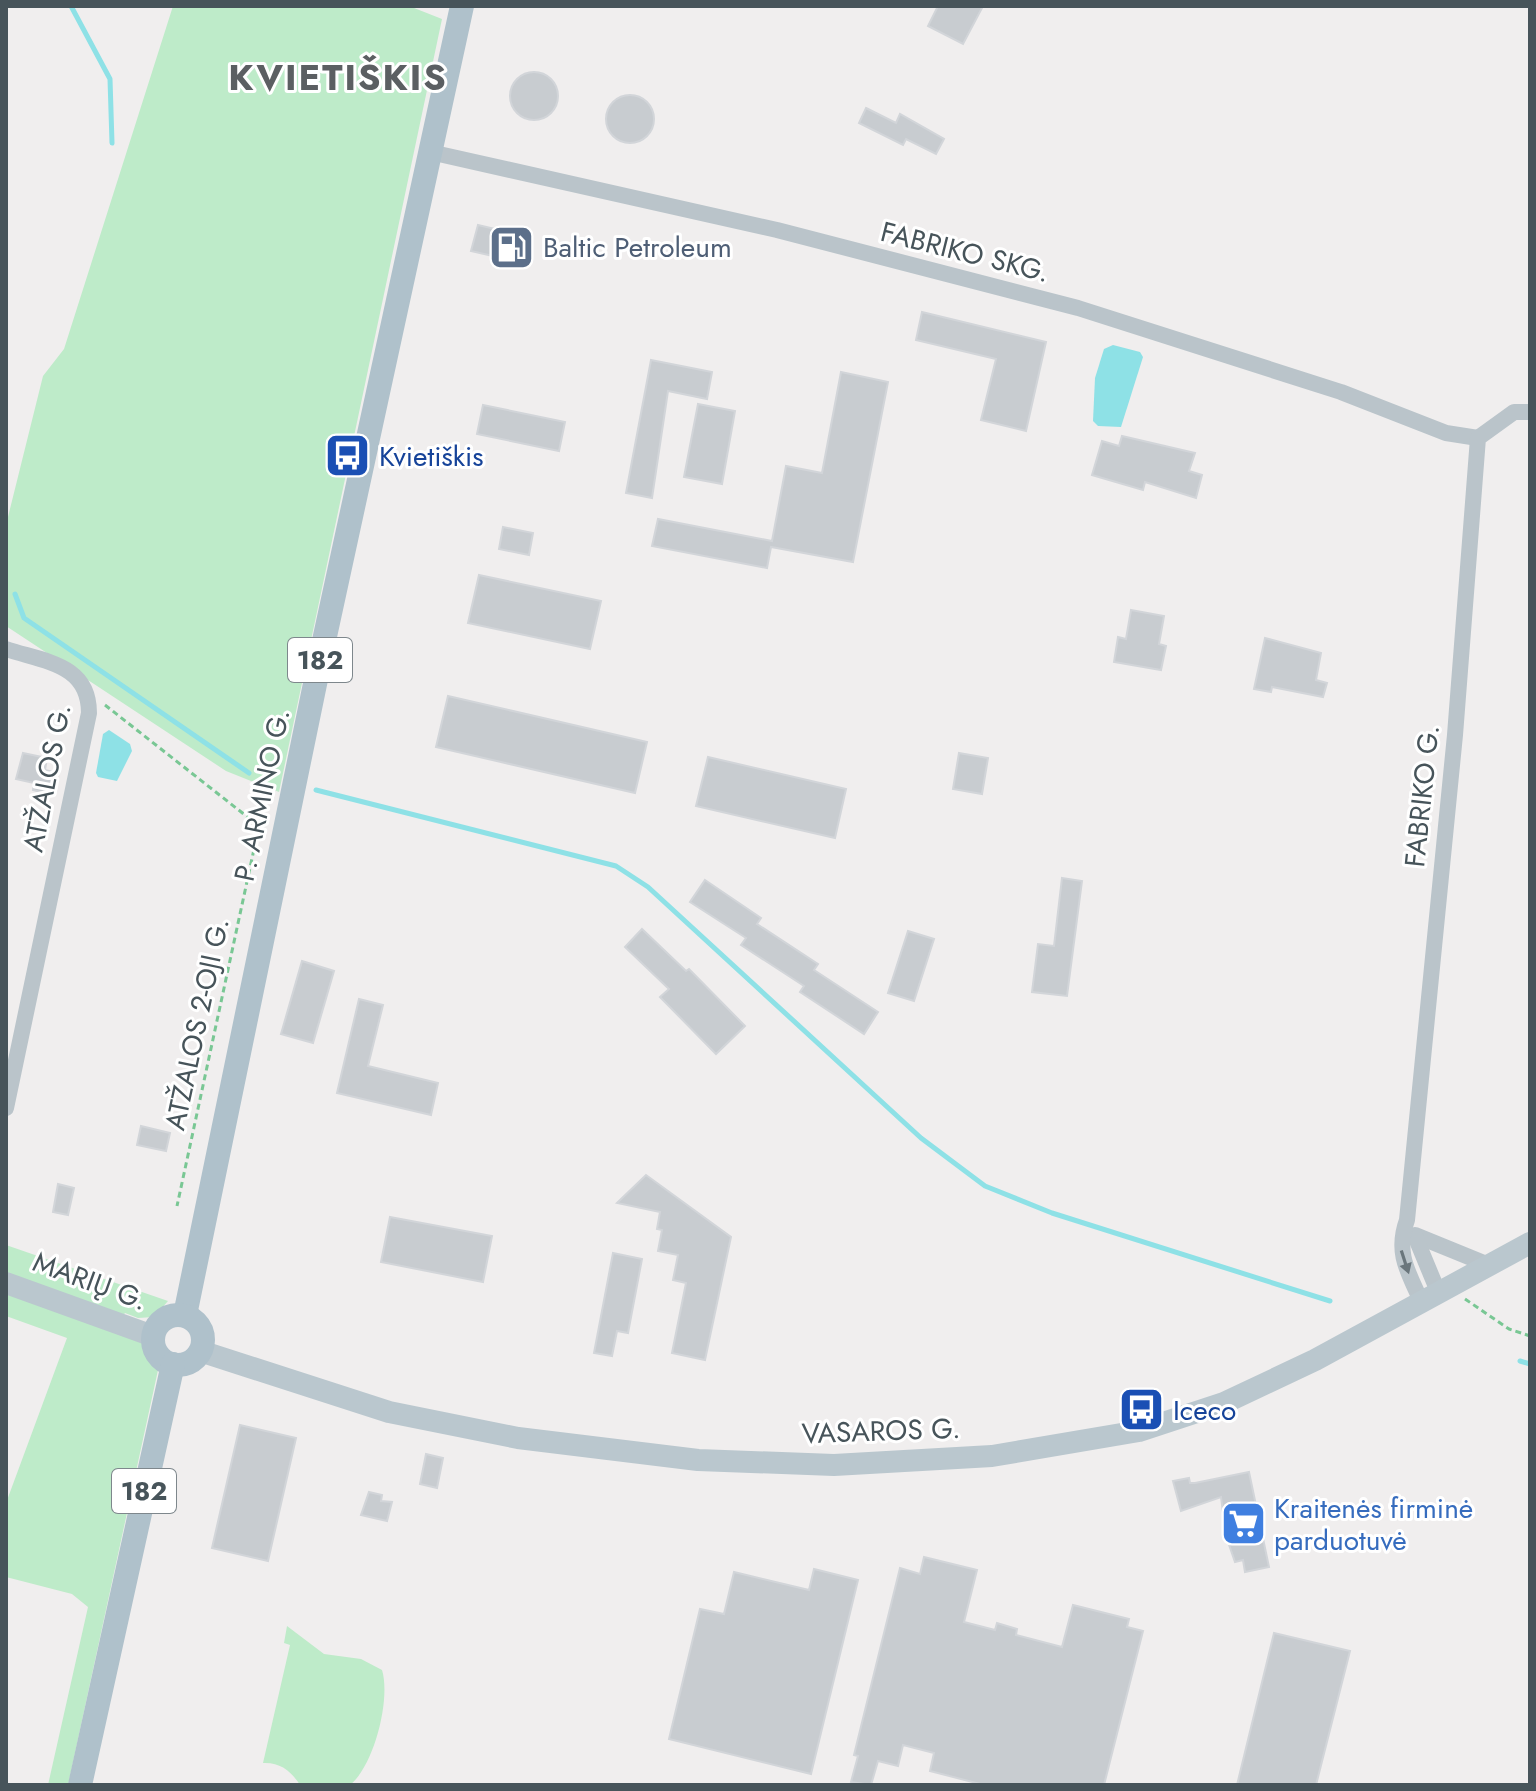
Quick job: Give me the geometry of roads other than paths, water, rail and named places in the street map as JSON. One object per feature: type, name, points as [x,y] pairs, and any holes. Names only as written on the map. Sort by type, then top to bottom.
[{"type":"main road","name":"P. ARMINO G.","points":[[185,1315],[461,6]]},
{"type":"main road","points":[[176,1314],[185,1315],[193,1319],[202,1334],[200,1351],[189,1362],[173,1364],[155,1351],[153,1336],[161,1321],[176,1314]]},
{"type":"main road","name":"182","points":[[80,1785],[173,1364]]},
{"type":"street","name":"FABRIKO SKG.","points":[[430,152],[777,230],[1078,308],[1341,392],[1446,433],[1478,438]]},
{"type":"street","points":[[1478,438],[1514,412],[1530,412]]},
{"type":"street","name":"FABRIKO G.","points":[[1437,1295],[1404,1262],[1400,1240],[1411,1227],[1478,438]]},
{"type":"street","name":"ATŽALOS G.","points":[[6,649],[72,671],[89,693],[89,713],[6,1108]]},
{"type":"street","points":[[1411,1227],[1491,1266]]},
{"type":"street","name":"VASAROS G.","points":[[200,1351],[389,1412],[518,1438],[698,1460],[834,1465],[912,1462],[1067,1446],[1178,1419],[1272,1382],[1530,1243]]},
{"type":"street","name":"MARIŲ G.","points":[[6,1283],[153,1336]]},
{"type":"water","points":[[1113,345],[1140,352],[1143,357],[1121,427],[1098,426],[1093,421],[1095,378],[1104,349]]},
{"type":"water","points":[[109,730],[130,744],[132,751],[117,781],[98,777],[96,773],[103,734]]},
{"type":"waterway","points":[[71,6],[110,79],[112,143]]},
{"type":"waterway","points":[[15,594],[24,618],[249,773]]},
{"type":"waterway","points":[[316,790],[616,866],[648,887],[921,1138],[985,1186],[1052,1213],[1330,1301]]},
{"type":"waterway","points":[[1520,1361],[1530,1364]]},
{"type":"place","name":"Baltic Petroleum","points":[[512,247]]},
{"type":"place","name":"Kvietiškis","points":[[348,456]]},
{"type":"place","name":"Iceco","points":[[1142,1410]]},
{"type":"place","name":"Kraitenės firminė parduotuvė","points":[[1243,1524]]},
{"type":"district","name":"KVIETIŠKIS","points":[[338,77]]}]
